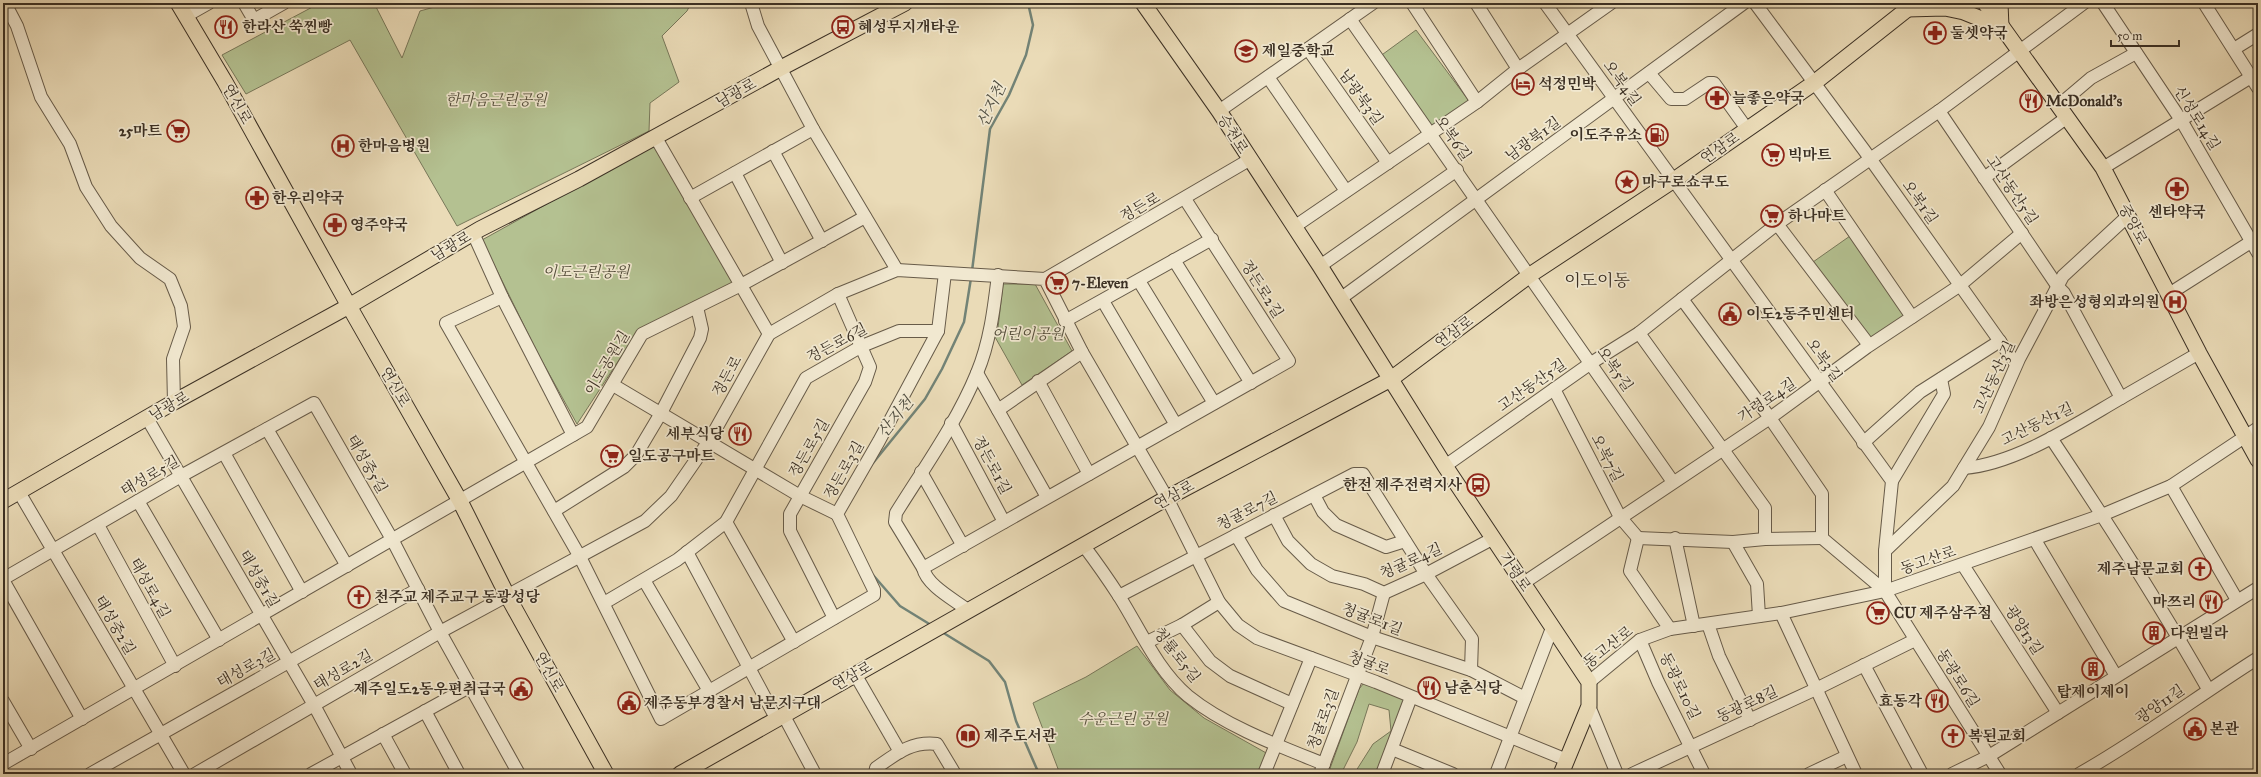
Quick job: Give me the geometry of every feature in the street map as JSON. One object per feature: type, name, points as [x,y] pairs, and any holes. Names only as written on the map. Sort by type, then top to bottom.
[{"type":"main road","name":"연신로","points":[[178,3],[225,82],[348,306],[460,500],[507,595],[606,774]]},
{"type":"main road","name":"남광로","points":[[3,501],[174,402],[348,306],[473,233],[656,138],[781,68],[905,3]]},
{"type":"main road","name":"승천로","points":[[1143,3],[1219,112],[1249,160],[1320,266],[1391,379]]},
{"type":"main road","name":"중앙로","points":[[1985,3],[2103,168],[2129,215],[2199,353],[2258,460]]},
{"type":"main road","points":[[1910,5],[1946,8],[1964,12],[2001,27],[2000,3]]},
{"type":"main road","name":"연삼로","points":[[680,774],[921,636],[966,613],[1167,498],[1391,379],[1530,275],[1674,180],[1814,83],[1910,5]]},
{"type":"main road","name":"가령로","points":[[1391,379],[1492,539],[1589,682]]},
{"type":"main road","points":[[1561,774],[1589,706],[1589,682]]},
{"type":"street","points":[[5,3],[17,26],[41,97],[70,144],[86,186],[111,226],[140,258],[170,279],[173,286],[181,306],[184,327],[173,359],[174,402]]},
{"type":"street","points":[[186,16],[209,3]]},
{"type":"street","points":[[244,3],[254,20],[284,3]]},
{"type":"street","points":[[751,3],[758,26],[813,129],[897,270]]},
{"type":"street","points":[[1219,112],[1373,3]]},
{"type":"street","points":[[1412,3],[1477,102]]},
{"type":"street","points":[[1476,3],[1518,69]]},
{"type":"street","name":"오복4길","points":[[1545,3],[1674,180]]},
{"type":"street","points":[[1294,227],[1477,102],[1518,69],[1611,3]]},
{"type":"street","name":"남광북1길","points":[[1340,299],[1744,3]]},
{"type":"street","name":"오복1길","points":[[1755,3],[1870,158],[1959,286],[2016,364]]},
{"type":"street","name":"고산동산5길","points":[[1445,466],[1591,363],[1639,333],[1777,224],[1939,110],[2084,3]]},
{"type":"street","name":"신성로14길","points":[[2103,3],[2181,120],[2255,240],[2258,253]]},
{"type":"street","points":[[2211,6],[2234,49],[2258,88]]},
{"type":"street","name":"오복6길","points":[[1350,19],[1530,275]]},
{"type":"street","points":[[2234,49],[2258,34]]},
{"type":"street","name":"남광북3길","points":[[1308,49],[1388,163]]},
{"type":"street","points":[[1984,178],[2062,112],[2091,78],[2136,53]]},
{"type":"street","points":[[1649,73],[1671,99],[1685,99],[1709,83],[1714,83],[1747,129]]},
{"type":"street","points":[[2103,168],[2251,76]]},
{"type":"street","points":[[1268,77],[1346,191]]},
{"type":"street","name":"고산동산5길","points":[[1939,110],[2058,287]]},
{"type":"street","points":[[690,198],[813,129]]},
{"type":"street","points":[[656,138],[769,334],[838,294],[897,270],[1045,279],[1082,352],[1167,498]]},
{"type":"street","points":[[773,152],[822,241]]},
{"type":"street","name":"정든로","points":[[1045,279],[1185,199],[1249,160]]},
{"type":"street","points":[[1320,266],[1457,170]]},
{"type":"street","points":[[735,173],[782,263]]},
{"type":"street","name":"오복3길","points":[[1674,180],[1892,481]]},
{"type":"street","points":[[1825,190],[1912,317]]},
{"type":"street","name":"정든로2길","points":[[1136,447],[1288,361],[1212,239],[1185,199]]},
{"type":"street","name":"고산동산3길","points":[[1885,551],[1953,486],[1989,427],[2016,364],[2063,276],[2129,215]]},
{"type":"street","name":"이도공원길","points":[[460,500],[587,427],[642,334],[741,285],[866,217]]},
{"type":"street","points":[[1777,224],[1869,345]]},
{"type":"street","points":[[473,233],[502,297],[573,435]]},
{"type":"street","name":"가령로4길","points":[[1522,584],[1821,383],[1869,345],[1959,286],[2022,233]]},
{"type":"street","points":[[1065,321],[1212,239]]},
{"type":"street","points":[[2169,294],[2255,240]]},
{"type":"street","points":[[1174,260],[1251,383]]},
{"type":"street","name":"정든로3길","points":[[580,556],[661,719],[874,595],[874,590],[837,514],[938,331],[942,273]]},
{"type":"street","points":[[966,613],[934,585],[925,575],[923,568],[895,522],[896,513],[951,423],[977,373],[993,314],[998,275]]},
{"type":"street","name":"오복5길","points":[[1530,275],[1673,482]]},
{"type":"street","points":[[1139,281],[1214,403]]},
{"type":"street","points":[[2058,287],[2064,293],[2121,398]]},
{"type":"street","name":"정든로5길","points":[[834,618],[790,531],[790,514],[865,382],[870,367],[838,294]]},
{"type":"street","points":[[502,297],[446,323],[580,556]]},
{"type":"street","points":[[1682,299],[1770,418],[1822,494],[1822,538]]},
{"type":"street","points":[[1102,301],[1176,425]]},
{"type":"street","points":[[554,511],[624,467],[636,454],[661,413],[700,338],[702,329],[697,307]]},
{"type":"street","name":"정든로6길","points":[[604,603],[688,552],[726,522],[806,378],[862,346],[899,331],[938,331]]},
{"type":"street","points":[[1639,333],[1765,508],[1765,539]]},
{"type":"street","name":"정든로","points":[[507,595],[644,521],[671,496],[709,441],[769,334]]},
{"type":"street","points":[[1863,443],[1920,392],[2000,341]]},
{"type":"street","points":[[998,410],[1082,352]]},
{"type":"street","name":"고산동산1길","points":[[1964,468],[1984,466],[2051,438],[2199,353]]},
{"type":"street","name":"정든로1길","points":[[977,373],[1047,497]]},
{"type":"street","points":[[1885,591],[1885,551],[1892,481],[1944,394],[1941,378]]},
{"type":"street","points":[[1038,381],[1089,474]]},
{"type":"street","points":[[613,385],[800,496],[837,514]]},
{"type":"street","name":"오복7길","points":[[1554,389],[1620,517],[1638,538]]},
{"type":"street","name":"태성로5길","points":[[3,580],[181,476],[314,403]]},
{"type":"street","name":"태성중5길","points":[[314,403],[393,541],[440,632]]},
{"type":"street","name":"태성중1길","points":[[147,418],[314,705],[351,774]]},
{"type":"street","name":"정든로1길","points":[[951,423],[1004,522]]},
{"type":"street","name":"동고산로","points":[[1589,682],[1640,640],[1670,630],[1781,613],[1885,591],[2035,540],[2102,515],[2171,486],[2258,428]]},
{"type":"street","points":[[267,429],[347,566]]},
{"type":"street","points":[[2051,438],[2102,515],[2178,637],[2208,689]]},
{"type":"street","points":[[923,568],[1136,447]]},
{"type":"street","points":[[224,453],[302,592]]},
{"type":"street","points":[[921,472],[963,546]]},
{"type":"street","name":"청귤로7길","points":[[1195,556],[1354,474],[1363,474],[1426,574],[1472,639],[1471,670]]},
{"type":"street","points":[[2171,486],[2237,600]]},
{"type":"street","name":"태성중2길","points":[[19,492],[184,774]]},
{"type":"street","points":[[1314,495],[1323,512],[1336,525],[1386,547],[1406,541]]},
{"type":"street","name":"청귤로","points":[[1167,498],[1195,556],[1220,602],[1238,625],[1257,638],[1356,675],[1567,760]]},
{"type":"street","points":[[3,764],[134,690],[261,615],[393,541],[460,500]]},
{"type":"street","points":[[138,501],[219,640]]},
{"type":"street","name":"청귤로4길","points":[[1274,515],[1288,541],[1311,564],[1332,576],[1364,584],[1384,593],[1426,574],[1492,539]]},
{"type":"street","points":[[726,522],[794,642]]},
{"type":"street","name":"태성로4길","points":[[98,525],[175,666]]},
{"type":"street","name":"청귤로1길","points":[[1236,535],[1257,570],[1284,601],[1372,637],[1471,670],[1525,698]]},
{"type":"street","points":[[1670,630],[1630,571],[1638,538],[1675,538],[1734,542],[1765,539],[1822,538],[1885,591]]},
{"type":"street","points":[[1675,538],[1694,626]]},
{"type":"street","points":[[2035,540],[2116,676]]},
{"type":"street","points":[[1734,542],[1758,584],[1759,616]]},
{"type":"street","name":"청률로5길","points":[[1084,546],[1119,596],[1146,642],[1165,670],[1187,695],[1214,714],[1322,769]]},
{"type":"street","points":[[688,552],[750,667],[815,774]]},
{"type":"street","points":[[1119,596],[1195,556]]},
{"type":"street","name":"광양13길","points":[[1963,565],[2058,713]]},
{"type":"street","points":[[3,580],[82,720]]},
{"type":"street","points":[[644,580],[708,692]]},
{"type":"street","points":[[1952,774],[1988,756],[2258,588]]},
{"type":"street","name":"태성로3길","points":[[90,774],[418,589]]},
{"type":"street","name":"동광로6길","points":[[1885,591],[2000,774]]},
{"type":"street","name":"청귤로3길","points":[[1322,769],[1356,675],[1372,637],[1384,593]]},
{"type":"street","name":"태성로2길","points":[[195,774],[440,632],[507,595]]},
{"type":"street","points":[[1146,642],[1182,625],[1220,602]]},
{"type":"street","points":[[1781,613],[1856,774]]},
{"type":"street","points":[[1708,624],[1719,656],[1750,720]]},
{"type":"street","points":[[1182,625],[1210,661],[1230,676],[1292,704]]},
{"type":"street","points":[[1496,774],[1552,628]]},
{"type":"street","points":[[440,632],[519,774]]},
{"type":"street","name":"동광로10길","points":[[1640,640],[1658,682],[1704,774]]},
{"type":"street","points":[[1816,689],[1915,640]]},
{"type":"street","points":[[1264,774],[1311,658]]},
{"type":"street","name":"광양11길","points":[[2079,774],[2120,751],[2208,689],[2258,658]]},
{"type":"street","points":[[1864,665],[1922,774]]},
{"type":"street","points":[[855,674],[900,752]]},
{"type":"street","points":[[311,774],[469,686]]},
{"type":"street","name":"동광로8길","points":[[1691,747],[1816,689]]},
{"type":"street","points":[[1382,774],[1411,697]]},
{"type":"street","points":[[3,700],[31,749]]},
{"type":"street","points":[[1589,706],[1618,774]]},
{"type":"street","points":[[425,711],[459,774]]},
{"type":"street","points":[[383,734],[405,774]]},
{"type":"street","points":[[875,774],[876,768],[900,752],[922,742],[937,744],[955,774]]},
{"type":"street","points":[[1632,774],[1691,747]]},
{"type":"street","points":[[1392,749],[1453,774]]},
{"type":"street","points":[[1809,774],[1847,756]]},
{"type":"green space","name":"한마음근린공원","points":[[320,3],[374,3],[402,58],[420,11],[449,3],[691,3],[687,11],[662,36],[679,82],[650,103],[649,131],[457,226],[350,40],[246,94],[222,55]]},
{"type":"green space","points":[[1416,30],[1469,101],[1432,129],[1379,57]]},
{"type":"green space","name":"이도근린공원","points":[[653,145],[734,285],[638,331],[577,424],[537,352],[482,240]]},
{"type":"green space","points":[[1850,236],[1906,314],[1869,341],[1813,262]]},
{"type":"green space","name":"어린이공원","points":[[1003,284],[1035,284],[1072,351],[1022,385],[995,337],[998,328]]},
{"type":"green space","name":"수운근린 공원","points":[[1137,646],[1170,690],[1204,718],[1268,754],[1260,774],[1060,774],[1033,703],[1086,677]]},
{"type":"green space","points":[[1364,683],[1406,699],[1377,774],[1354,774],[1373,744],[1391,731],[1389,710],[1369,704],[1357,742],[1343,770],[1350,774],[1328,774],[1359,689]]},
{"type":"waterway","name":"산지천","points":[[972,271],[990,129],[1009,95],[1026,55],[1033,25],[1028,3]]},
{"type":"waterway","name":"산지천","points":[[873,463],[925,399],[942,369],[964,322],[971,278]]},
{"type":"waterway","name":"산지천","points":[[873,575],[900,606],[931,625]]},
{"type":"waterway","name":"산지천","points":[[942,632],[989,661],[1005,682],[1016,721],[1039,774]]},
{"type":"place","name":"한라산 쑥찐빵","points":[[226,27]]},
{"type":"place","name":"혜성무지개타운","points":[[843,27]]},
{"type":"place","name":"둘셋약국","points":[[1935,33]]},
{"type":"place","name":"제일중학교","points":[[1246,51]]},
{"type":"place","name":"석정민박","points":[[1523,84]]},
{"type":"place","name":"늘좋은약국","points":[[1717,98]]},
{"type":"place","name":"McDonald's","points":[[2031,101]]},
{"type":"place","name":"25마트","points":[[178,131]]},
{"type":"place","name":"이도주유소","points":[[1657,135]]},
{"type":"place","name":"한마음병원","points":[[343,146]]},
{"type":"place","name":"빅마트","points":[[1773,155]]},
{"type":"place","name":"마구로쇼쿠도","points":[[1627,182]]},
{"type":"place","name":"센타약국","points":[[2177,189]]},
{"type":"place","name":"한우리약국","points":[[257,198]]},
{"type":"place","name":"하나마트","points":[[1772,216]]},
{"type":"place","name":"영주약국","points":[[335,225]]},
{"type":"place","name":"7-Eleven","points":[[1057,283]]},
{"type":"place","name":"좌방은성형외과의원","points":[[2175,302]]},
{"type":"place","name":"이도2동주민센터","points":[[1730,314]]},
{"type":"place","name":"세부식당","points":[[740,434]]},
{"type":"place","name":"일도공구마트","points":[[612,456]]},
{"type":"place","name":"한전 제주전력지사","points":[[1478,485]]},
{"type":"place","name":"제주남문교회","points":[[2200,569]]},
{"type":"place","name":"천주교 제주교구 동광성당","points":[[359,597]]},
{"type":"place","name":"마쯔리","points":[[2211,602]]},
{"type":"place","name":"CU 제주삼주점","points":[[1878,613]]},
{"type":"place","name":"다윈빌라","points":[[2154,633]]},
{"type":"place","name":"탑제이제이","points":[[2093,669]]},
{"type":"place","name":"남춘식당","points":[[1429,688]]},
{"type":"place","name":"제주일도2동우편취급국","points":[[521,689]]},
{"type":"place","name":"효동각","points":[[1937,701]]},
{"type":"place","name":"제주동부경찰서 남문지구대","points":[[629,703]]},
{"type":"place","name":"본관","points":[[2195,729]]},
{"type":"place","name":"제주도서관","points":[[968,736]]},
{"type":"place","name":"복된교회","points":[[1953,736]]},
{"type":"district","name":"이도이동","points":[[1597,280]]}]
